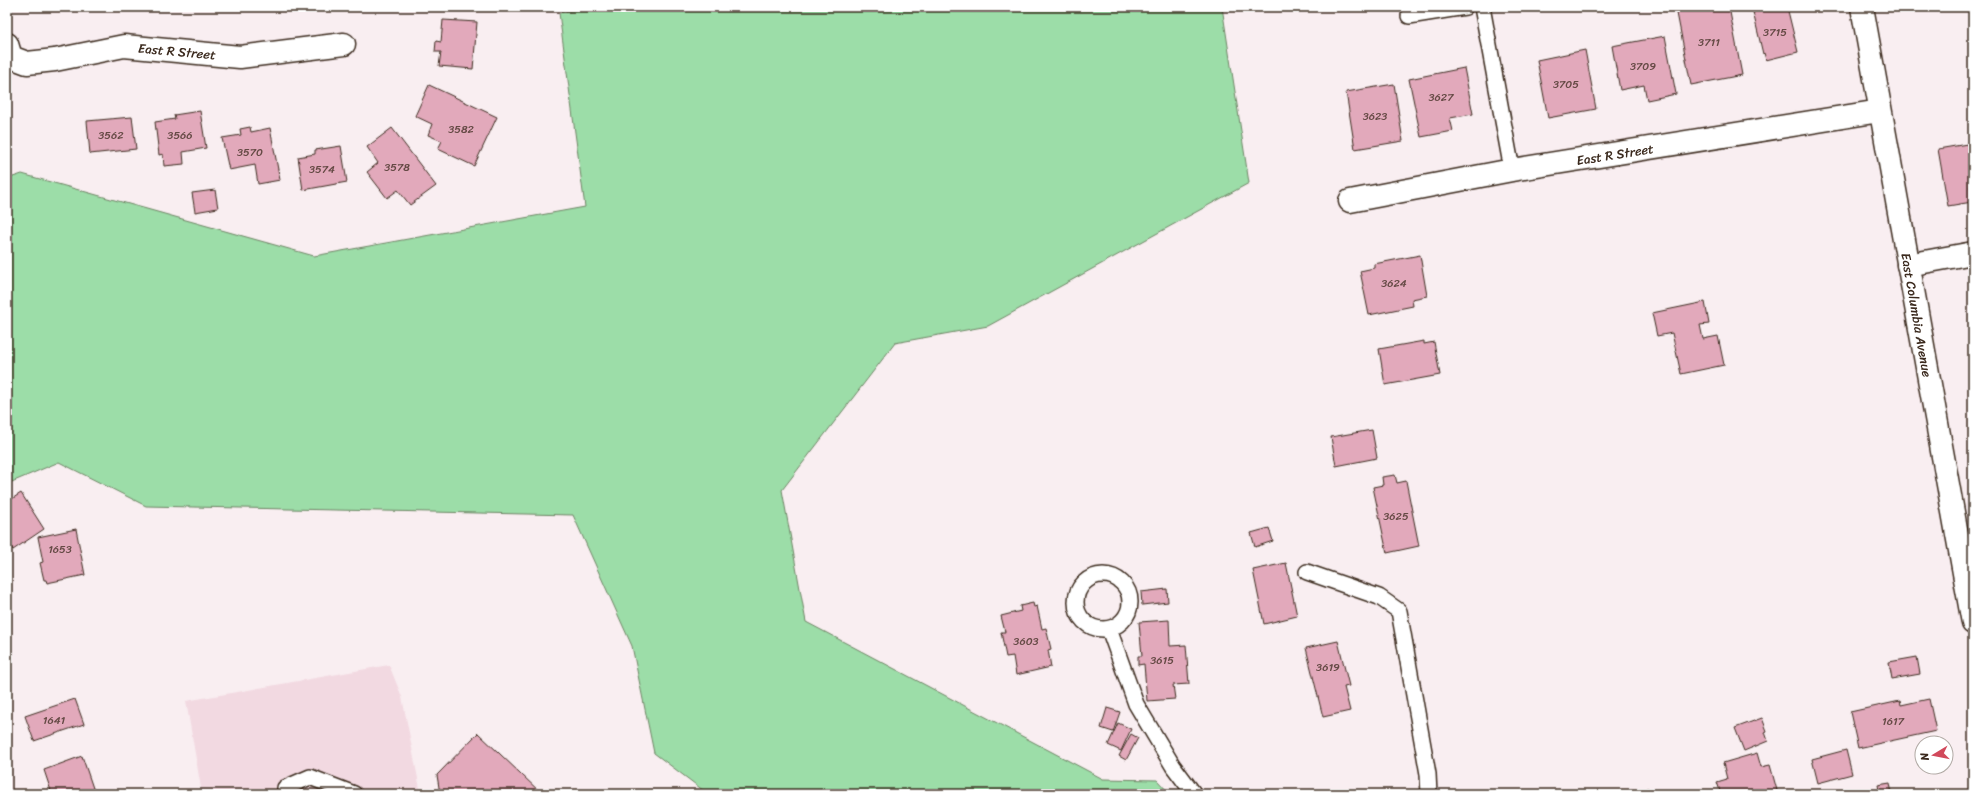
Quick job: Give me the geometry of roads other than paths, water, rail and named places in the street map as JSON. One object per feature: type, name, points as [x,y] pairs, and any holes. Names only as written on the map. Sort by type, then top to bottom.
[{"type":"street","name":"East Columbia Avenue","points":[[1862,7],[1973,624]]},
{"type":"street","name":"East R Street","points":[[9,50],[27,63],[55,60],[124,46],[240,57],[344,44]]},
{"type":"street","name":"East R Street","points":[[1350,201],[1512,170],[1880,111]]},
{"type":"street","points":[[1908,265],[1973,253]]},
{"type":"lane","points":[[1409,16],[1465,7]]},
{"type":"lane","points":[[1482,7],[1512,170]]},
{"type":"lane","points":[[1307,572],[1379,597],[1399,611],[1428,774],[1429,794]]},
{"type":"lane","points":[[1109,630],[1136,704],[1173,766],[1194,794]]},
{"type":"lane","points":[[284,794],[285,788],[310,777],[354,794]]}]
